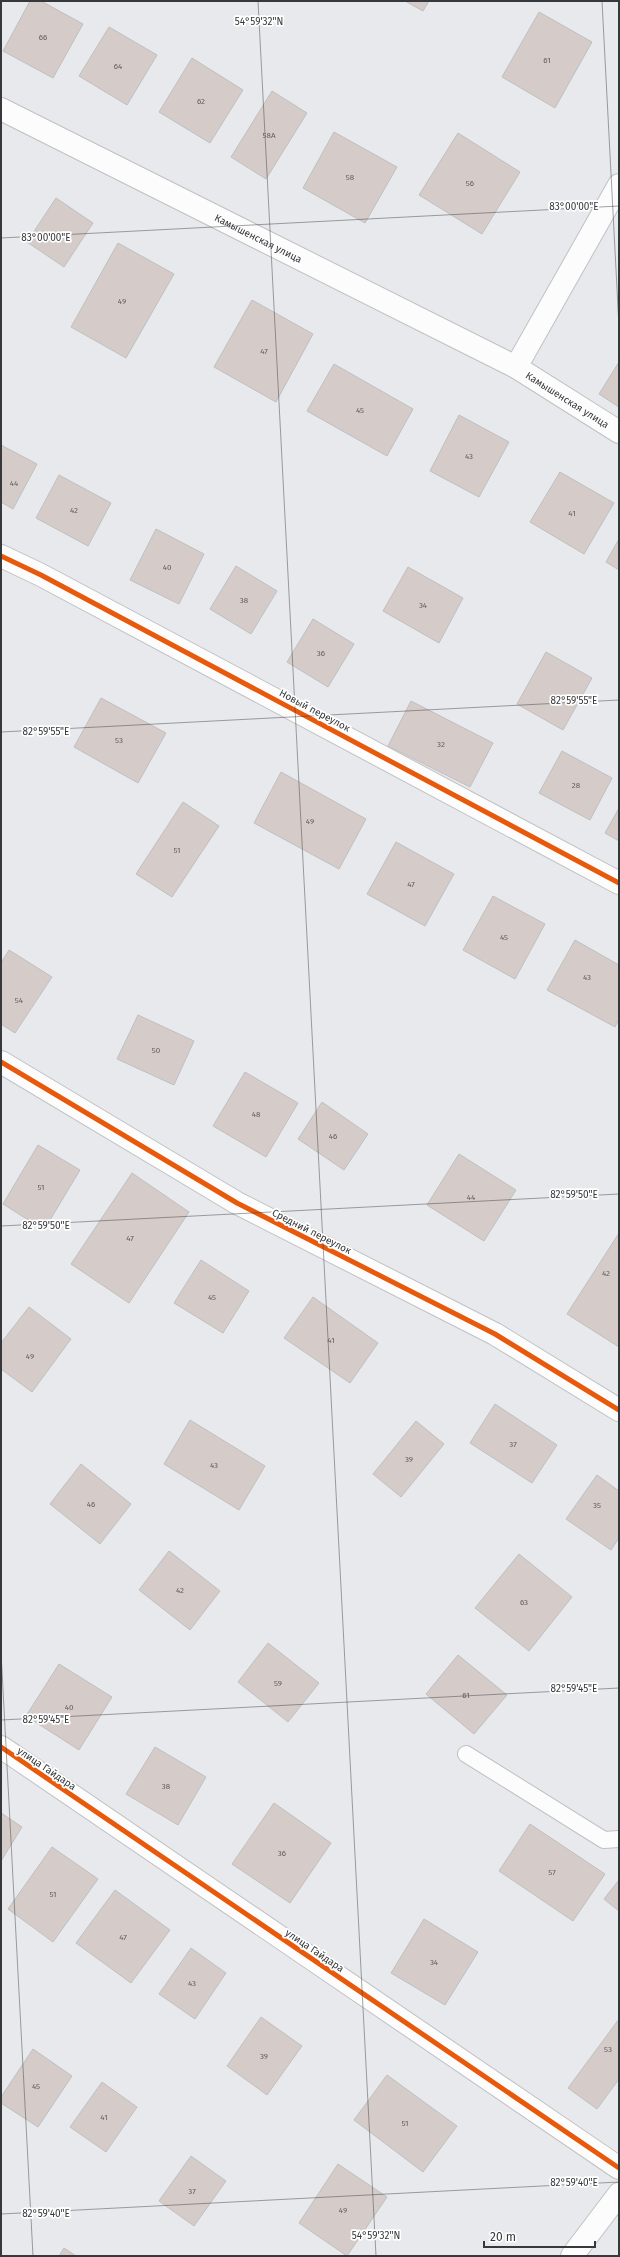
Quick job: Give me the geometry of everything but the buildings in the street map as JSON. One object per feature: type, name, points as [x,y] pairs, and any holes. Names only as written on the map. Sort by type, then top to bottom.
[{"type":"street","name":"Камышенская улица","points":[[1,109],[516,367],[619,432]]},
{"type":"street","name":"Камышенская улица","points":[[516,367],[619,185]]},
{"type":"street","name":"Новый переулок","points":[[1,556],[41,575],[619,883]]},
{"type":"street","name":"Средний переулок","points":[[1,1062],[237,1203],[495,1334],[619,1410]]},
{"type":"street","name":"улица Гайдара","points":[[1,1747],[619,2168]]},
{"type":"street","points":[[572,2256],[619,2194]]},
{"type":"lane","points":[[466,1754],[604,1840],[619,1839]]},
{"type":"cycle path","points":[[1,556],[41,575],[619,883]]},
{"type":"cycle path","points":[[1,1062],[237,1203],[495,1334],[619,1410]]},
{"type":"cycle path","points":[[1,1747],[619,2168]]}]
